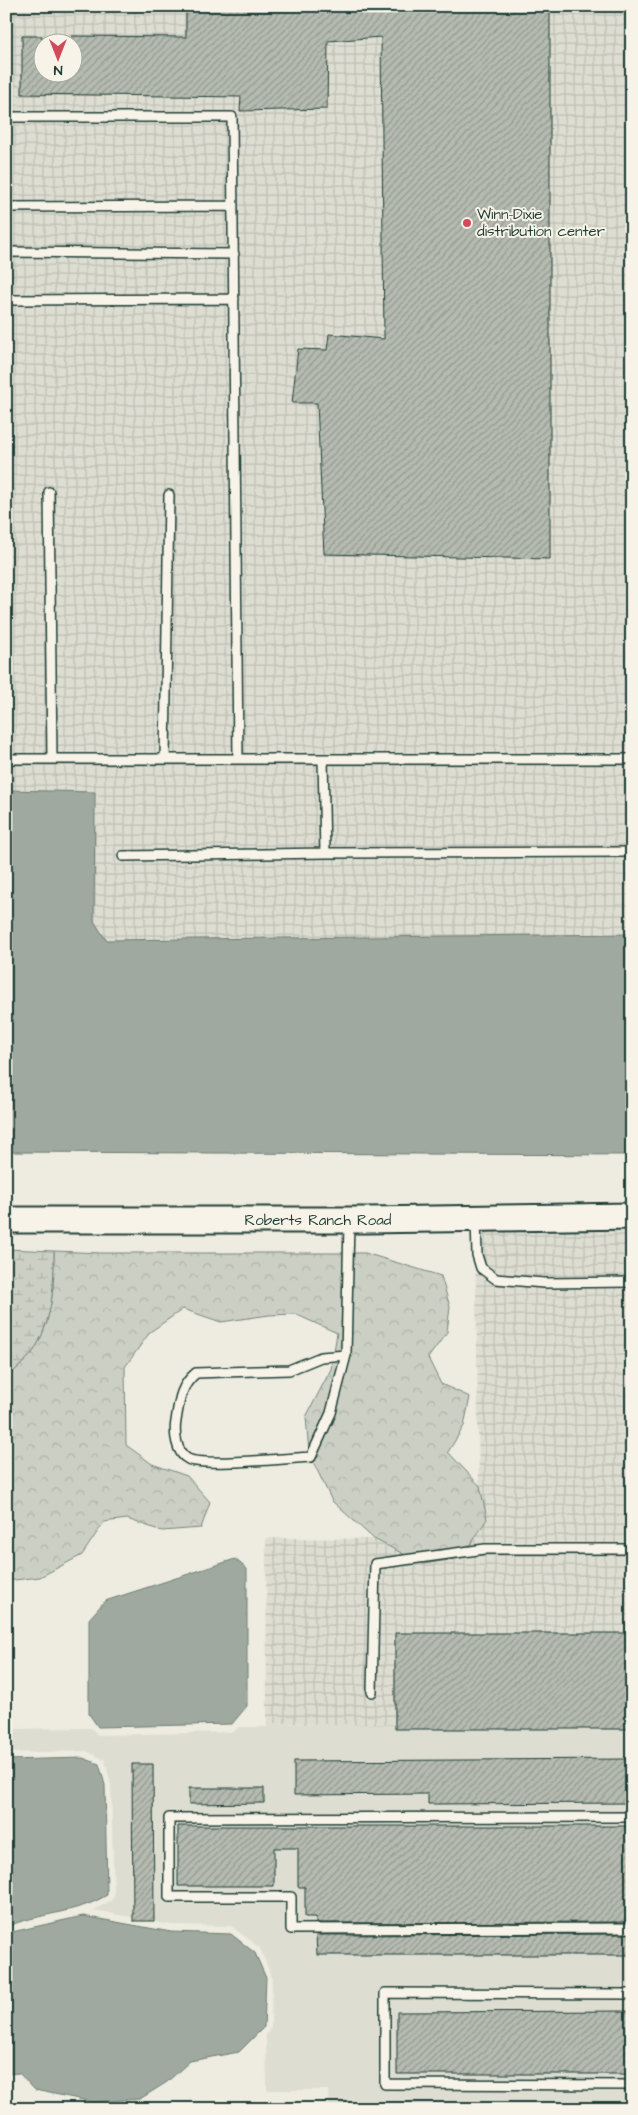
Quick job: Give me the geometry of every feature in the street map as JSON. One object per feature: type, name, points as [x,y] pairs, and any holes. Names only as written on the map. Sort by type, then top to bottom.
[{"type":"street","name":"Roberts Ranch Road","points":[[6,1220],[349,1220],[632,1216]]},
{"type":"lane","points":[[6,117],[232,117],[238,759]]},
{"type":"lane","points":[[6,207],[233,206]]},
{"type":"lane","points":[[6,252],[234,254]]},
{"type":"lane","points":[[6,300],[234,299]]},
{"type":"lane","points":[[49,492],[52,759]]},
{"type":"lane","points":[[165,759],[169,495]]},
{"type":"lane","points":[[6,759],[632,759]]},
{"type":"lane","points":[[323,759],[325,853]]},
{"type":"lane","points":[[123,856],[632,852]]},
{"type":"lane","points":[[476,1218],[477,1255],[479,1262],[481,1268],[496,1279],[544,1283],[632,1282]]},
{"type":"lane","points":[[346,1355],[321,1357],[290,1370],[196,1373],[187,1381],[179,1401],[175,1429],[178,1448],[188,1459],[206,1463],[311,1457],[331,1413],[346,1355],[349,1220]]},
{"type":"lane","points":[[372,1692],[375,1564],[485,1549],[632,1548]]},
{"type":"lane","points":[[632,1817],[169,1818],[169,1897],[291,1897],[291,1929],[632,1928]]},
{"type":"lane","points":[[632,1994],[385,1993],[385,2084],[632,2085]]},
{"type":"shaded area","points":[[6,6],[632,6],[632,944],[105,940],[94,921],[95,792],[6,790]]},
{"type":"shaded area","points":[[6,790],[95,792],[94,921],[106,940],[632,934],[632,1155],[6,1152]]},
{"type":"shaded area","points":[[632,1225],[632,1729],[267,1723],[266,1538],[374,1539],[423,1564],[462,1558],[487,1519],[479,1485],[475,1227]]},
{"type":"shaded area","points":[[235,1559],[247,1569],[247,1706],[232,1724],[98,1727],[89,1714],[89,1619],[105,1601]]},
{"type":"shaded area","points":[[267,1723],[632,1729],[632,2109],[329,2109],[328,2090],[267,2090],[266,2035],[271,2027],[272,1978],[260,1948],[231,1926],[171,1925],[94,1910],[114,1897],[111,1785],[105,1760],[86,1751],[6,1753],[6,1729],[91,1728],[98,1735],[233,1732],[239,1727],[267,1727]]},
{"type":"shaded area","points":[[83,1758],[99,1764],[105,1785],[107,1895],[84,1906],[18,1922],[6,1927],[6,1760]]},
{"type":"shaded area","points":[[83,1916],[171,1932],[231,1934],[255,1953],[266,1978],[264,2027],[239,2052],[190,2061],[167,2082],[140,2099],[93,2102],[35,2090],[19,2073],[6,2074],[6,1938],[12,1932]]},
{"type":"green space","points":[[6,1249],[54,1251],[54,1276],[49,1312],[42,1336],[30,1355],[6,1378]]},
{"type":"green space","points":[[54,1251],[101,1253],[365,1253],[441,1276],[450,1307],[447,1332],[428,1358],[441,1384],[470,1397],[464,1426],[448,1452],[480,1486],[487,1519],[462,1558],[423,1564],[374,1539],[332,1501],[309,1453],[306,1417],[331,1369],[337,1333],[295,1314],[269,1315],[221,1322],[183,1309],[150,1332],[125,1367],[126,1445],[152,1464],[187,1476],[210,1502],[201,1528],[162,1531],[127,1519],[104,1522],[82,1555],[40,1577],[6,1581],[6,1378],[30,1355],[42,1336],[51,1300],[54,1276]]},
{"type":"building","name":"Winn-Dixie distribution center","points":[[186,6],[550,6],[550,559],[324,554],[317,403],[292,403],[298,349],[327,350],[329,334],[384,339],[381,37],[328,41],[327,109],[240,111],[241,97],[22,94],[22,36],[32,36],[32,82],[82,82],[82,36],[186,37]]},
{"type":"building","points":[[395,1633],[632,1633],[632,1729],[395,1729]]},
{"type":"building","points":[[632,1759],[632,1803],[428,1804],[428,1794],[294,1795],[294,1761]]},
{"type":"building","points":[[132,1764],[153,1764],[154,1921],[133,1921]]},
{"type":"building","points":[[189,1788],[264,1788],[264,1803],[189,1804]]},
{"type":"building","points":[[178,1826],[632,1826],[632,1922],[316,1923],[316,1917],[305,1917],[305,1887],[298,1887],[298,1848],[274,1848],[274,1886],[178,1886]]},
{"type":"building","points":[[632,1934],[632,1955],[317,1955],[316,1935]]},
{"type":"building","points":[[632,2011],[632,2074],[397,2074],[397,2012]]},
{"type":"place","name":"Winn-Dixie distribution center","points":[[467,223]]}]
